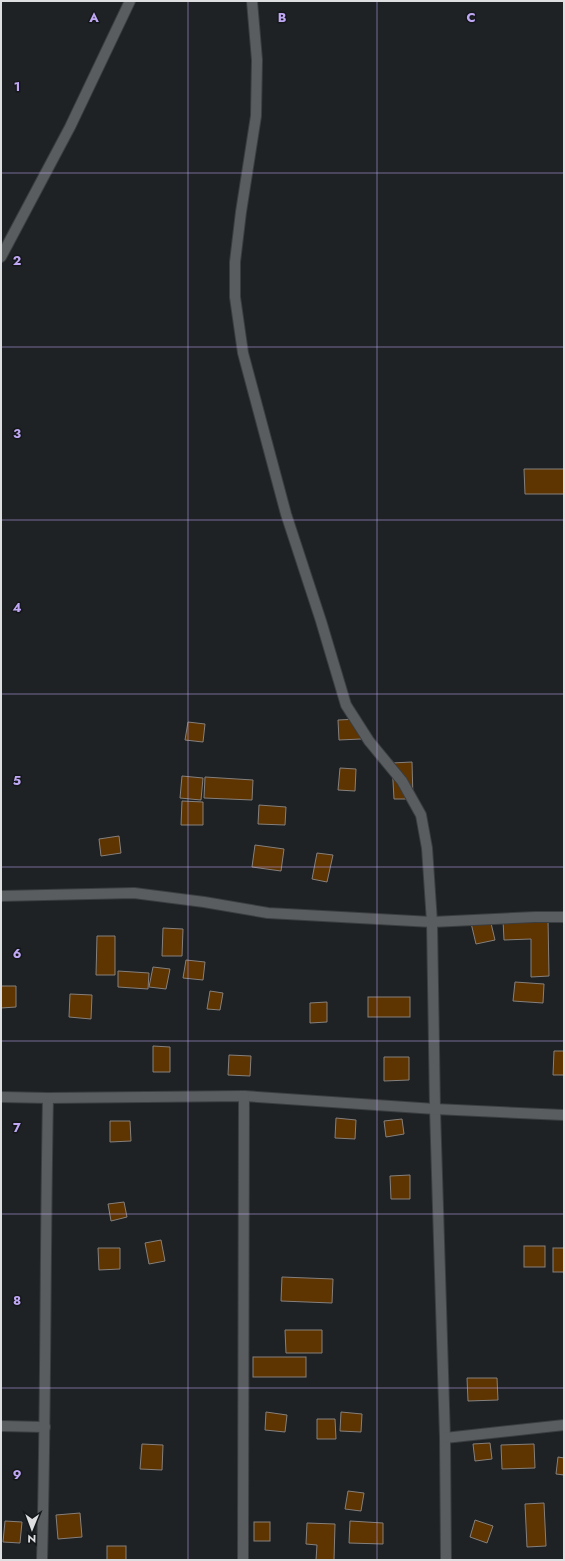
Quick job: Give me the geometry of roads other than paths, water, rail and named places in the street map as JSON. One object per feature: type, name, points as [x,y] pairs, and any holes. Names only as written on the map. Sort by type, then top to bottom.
[{"type":"street","points":[[1,257],[70,127],[130,1]]},
{"type":"street","points":[[252,1],[257,60],[256,116],[235,262],[235,297],[242,353],[286,514],[321,621],[346,705],[369,741],[402,781],[421,815],[427,848],[432,922],[435,1109],[445,1438],[446,1560]]},
{"type":"street","points":[[1,896],[134,893],[204,902],[268,913],[432,922],[564,917]]},
{"type":"street","points":[[243,1560],[244,1096]]},
{"type":"street","points":[[1,1097],[244,1096],[435,1109],[564,1115]]},
{"type":"street","points":[[42,1560],[45,1427],[45,1258],[48,1098]]},
{"type":"street","points":[[445,1438],[564,1425]]},
{"type":"street","points":[[1,1426],[45,1427]]}]
